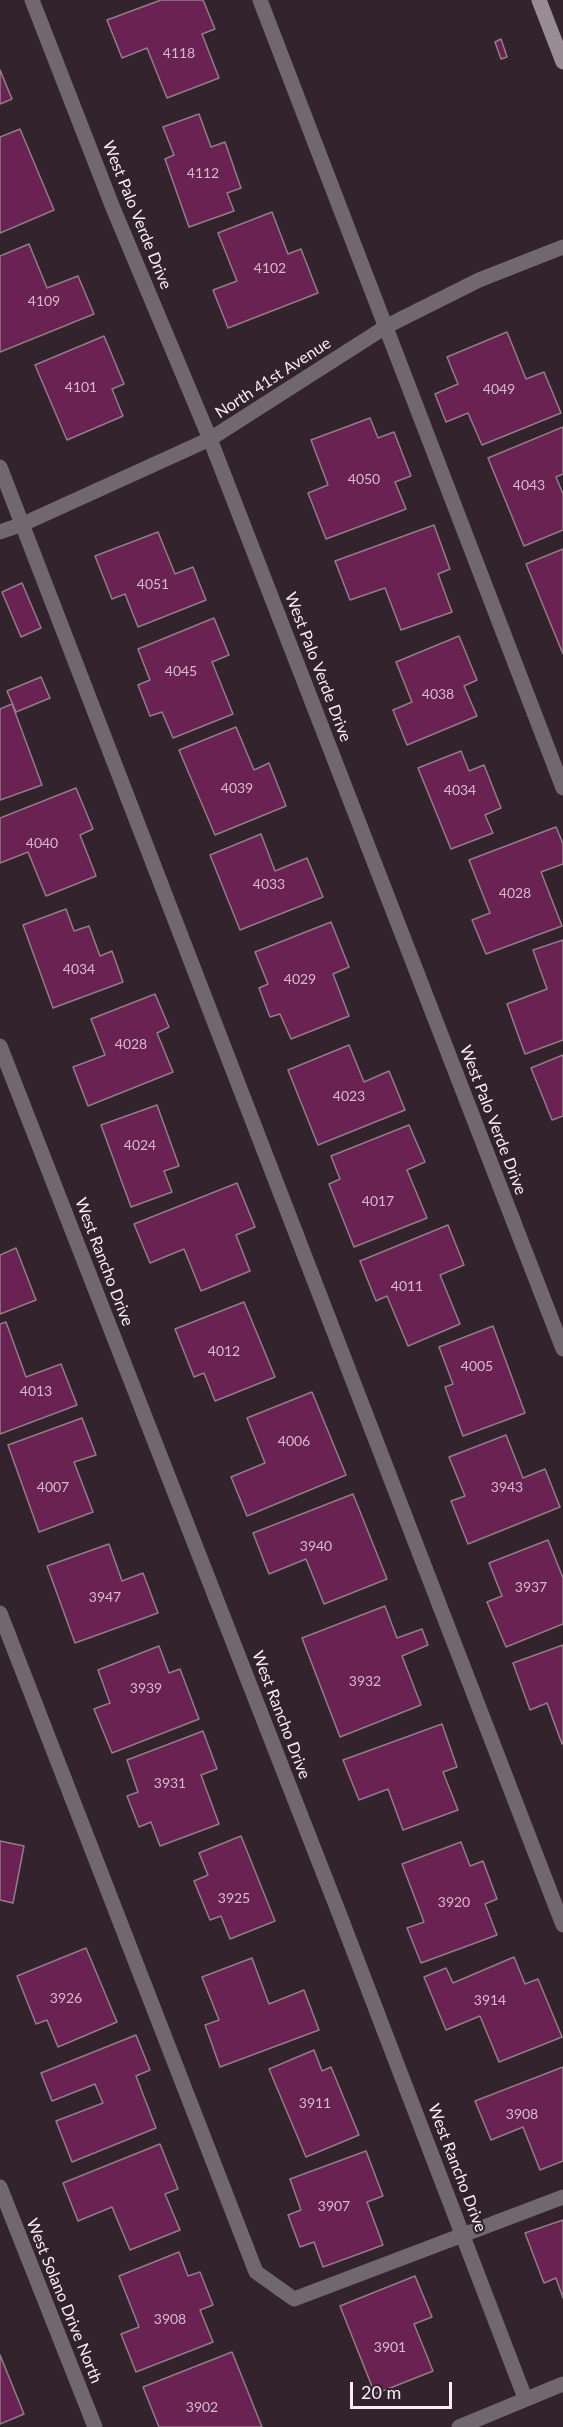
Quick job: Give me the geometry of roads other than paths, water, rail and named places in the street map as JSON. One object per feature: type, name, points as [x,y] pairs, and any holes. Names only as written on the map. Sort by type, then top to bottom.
[{"type":"main road","points":[[539,0],[563,62]]},
{"type":"street","name":"West Palo Verde Drive","points":[[32,0],[113,208],[210,439],[563,1349]]},
{"type":"street","points":[[260,0],[563,788]]},
{"type":"street","name":"North 41st Avenue","points":[[0,532],[23,524],[210,439],[387,326],[479,280],[563,247]]},
{"type":"street","points":[[0,467],[563,1925]]},
{"type":"street","name":"West Rancho Drive","points":[[0,1046],[525,2398]]},
{"type":"street","points":[[0,1613],[256,2272],[294,2299],[563,2197]]},
{"type":"street","name":"West Solano Drive North","points":[[0,2187],[94,2427]]},
{"type":"street","points":[[459,2427],[563,2384]]}]
